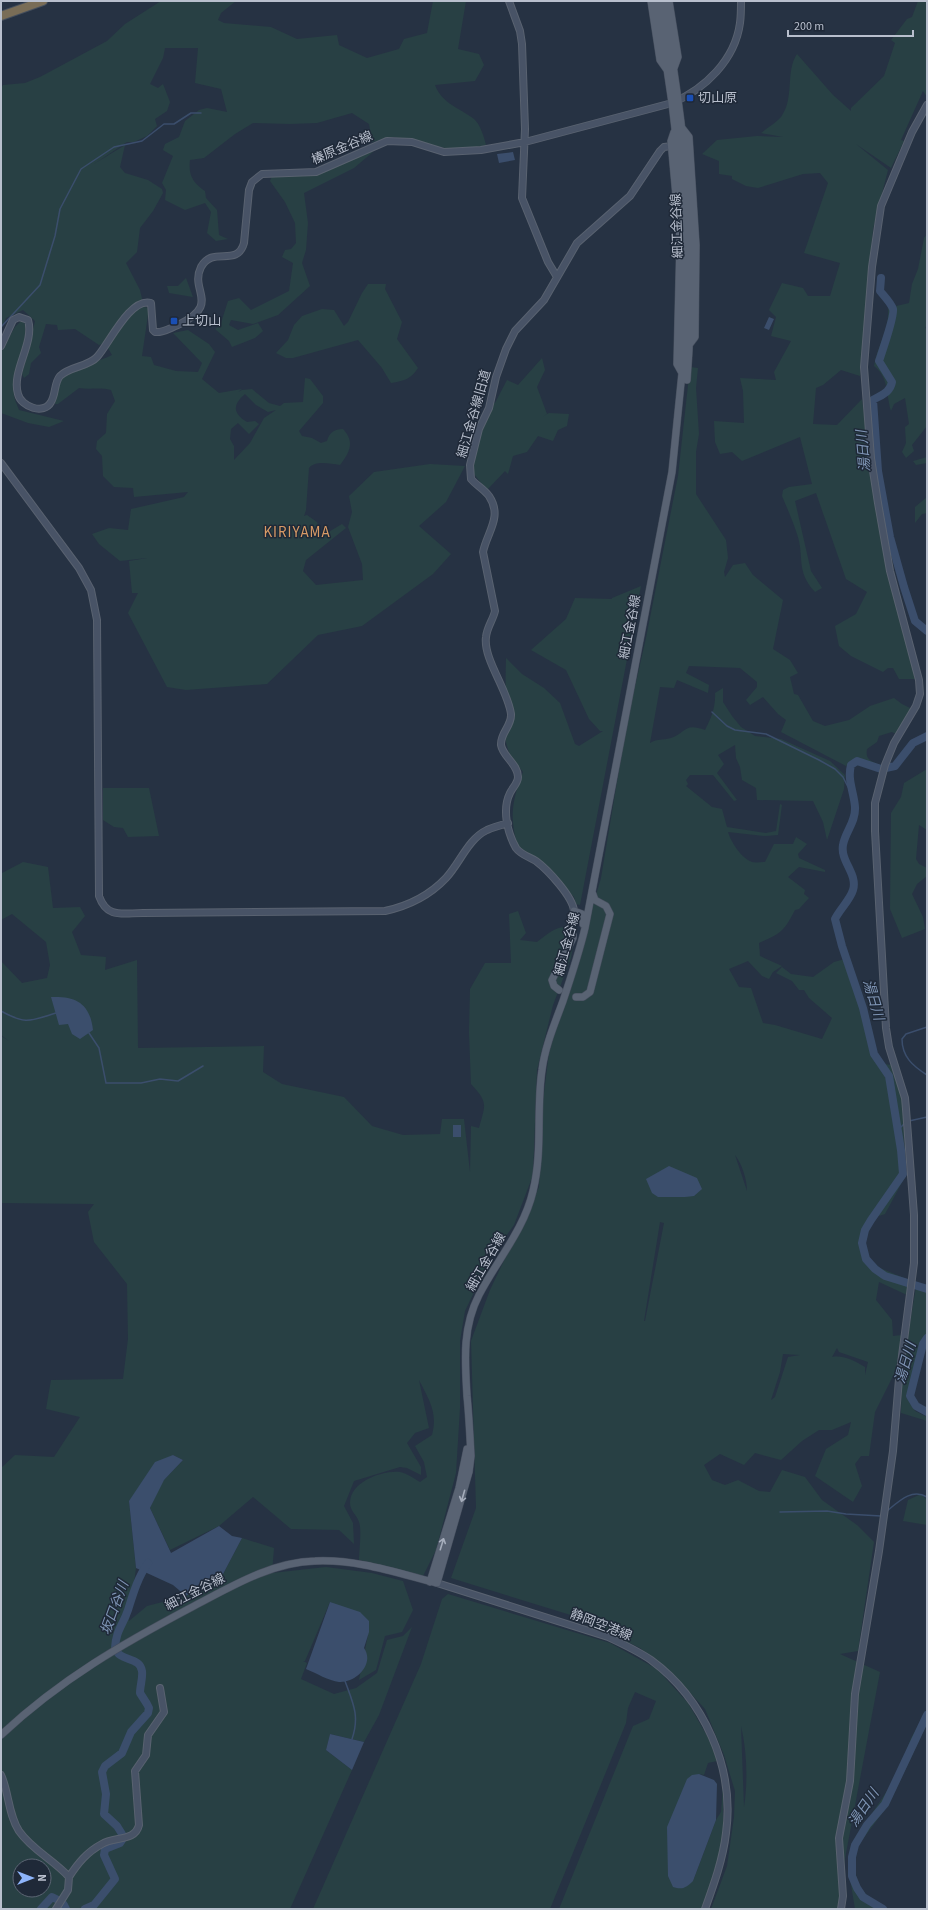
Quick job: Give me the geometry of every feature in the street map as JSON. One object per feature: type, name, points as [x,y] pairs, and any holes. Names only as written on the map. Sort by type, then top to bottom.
[{"type":"highway","points":[[1,16],[43,1]]},
{"type":"main road","points":[[652,1],[660,60],[670,70],[678,57],[669,1]]},
{"type":"main road","name":"細江金谷線","points":[[657,1],[675,101],[682,189],[685,303],[682,373],[676,451]]},
{"type":"main road","name":"細江金谷線","points":[[663,1],[670,70]]},
{"type":"main road","points":[[678,129],[671,141],[680,240],[677,364],[682,373]]},
{"type":"main road","name":"細江金谷線","points":[[1,1735],[53,1690],[103,1656],[170,1618],[226,1589],[271,1569],[314,1561],[355,1562],[434,1582],[470,1472],[471,1456],[464,1361],[467,1332],[479,1296],[527,1212],[533,1191],[539,1153],[539,1095],[542,1069],[548,1044],[576,963],[585,928],[683,413],[689,345],[695,337],[696,245],[689,137],[678,129]]},
{"type":"main road","points":[[576,997],[583,997],[590,992],[610,914],[606,906],[595,900],[592,890]]},
{"type":"main road","points":[[574,912],[581,911],[589,902]]},
{"type":"main road","points":[[587,914],[591,907],[598,903]]},
{"type":"main road","points":[[574,912],[582,914],[585,928]]},
{"type":"main road","points":[[559,990],[554,986],[552,980],[573,938],[573,935],[568,928]]},
{"type":"street","points":[[509,1],[520,31],[522,44],[525,102],[525,142],[522,198],[548,262],[557,277]]},
{"type":"street","points":[[675,101],[694,93],[725,61],[735,43],[740,23],[741,1]]},
{"type":"street","name":"榛原金谷線","points":[[1,346],[13,320],[19,317],[28,320],[29,332],[17,382],[18,395],[22,402],[30,406],[40,409],[45,408],[52,402],[58,378],[67,371],[94,360],[126,316],[134,308],[146,303],[151,303],[153,330],[160,333],[191,318],[197,312],[202,299],[198,276],[202,266],[213,257],[232,256],[239,254],[242,251],[249,190],[255,177],[262,174],[316,172],[387,141],[412,142],[444,152],[461,152],[525,142],[675,101]]},
{"type":"street","points":[[841,1909],[843,1896],[839,1838],[850,1781],[855,1694],[878,1557],[893,1451],[899,1379],[914,1263],[914,1215],[905,1098],[889,1047],[886,1028],[874,831],[878,789],[894,743],[916,706],[920,694],[919,680],[890,571],[878,503],[871,458],[864,367],[872,267],[880,210],[912,132],[927,106]]},
{"type":"street","name":"細江金谷線旧道","points":[[574,912],[573,904],[544,868],[516,848],[508,823],[506,813],[507,800],[518,778],[517,771],[502,747],[501,738],[510,722],[511,715],[509,704],[486,644],[487,629],[494,619],[495,611],[483,552],[485,543],[493,528],[495,510],[488,495],[471,479],[470,465],[479,428],[489,408],[496,377],[506,349],[515,331],[544,300],[576,243],[630,196],[660,151],[664,147],[672,146]]},
{"type":"street","points":[[1,463],[79,568],[90,590],[95,606],[97,620],[99,896],[102,906],[106,910],[114,913],[143,914],[364,912],[390,910],[415,902],[434,890],[446,878],[474,840],[486,830],[508,823]]},
{"type":"street","name":"静岡空港線","points":[[434,1582],[608,1637],[629,1646],[651,1660],[688,1696],[715,1743],[724,1774],[727,1793],[727,1822],[723,1853],[705,1909]]},
{"type":"street","points":[[56,1909],[68,1890],[69,1877],[83,1857],[108,1841],[131,1836],[138,1830],[139,1825],[135,1771],[146,1755],[148,1735],[164,1712],[160,1688]]},
{"type":"street","points":[[1,1775],[8,1796],[11,1813],[18,1830],[29,1842],[69,1877]]},
{"type":"green space","points":[[161,1],[236,1],[221,13],[218,20],[224,23],[271,27],[297,39],[337,35],[339,45],[367,58],[399,49],[404,39],[427,33],[433,1],[466,1],[458,49],[479,54],[484,65],[475,81],[435,85],[442,97],[476,121],[482,131],[486,145],[465,150],[445,148],[394,137],[372,142],[369,124],[352,113],[317,123],[253,123],[235,134],[204,158],[190,160],[190,170],[194,182],[205,191],[206,198],[217,210],[219,235],[228,239],[216,241],[207,233],[211,212],[205,203],[185,210],[165,200],[166,190],[162,183],[173,156],[163,150],[165,144],[179,137],[185,121],[199,110],[207,108],[227,112],[221,89],[195,83],[198,48],[165,48],[163,58],[150,84],[158,88],[163,84],[170,102],[167,111],[155,119],[157,126],[147,136],[134,142],[127,142],[94,164],[125,145],[120,167],[125,173],[148,180],[162,189],[163,193],[153,211],[140,228],[137,252],[126,263],[140,290],[144,307],[149,308],[142,356],[151,357],[154,365],[176,371],[198,372],[202,363],[173,333],[188,330],[209,344],[215,352],[202,379],[219,393],[242,389],[238,392],[252,389],[269,403],[280,406],[284,403],[303,402],[305,378],[310,379],[323,396],[323,403],[299,431],[302,436],[312,438],[321,443],[327,441],[329,436],[337,430],[343,429],[347,434],[350,447],[340,465],[319,463],[309,468],[306,510],[304,516],[307,515],[317,522],[322,536],[342,524],[346,528],[306,560],[303,571],[316,585],[363,580],[362,564],[348,527],[352,512],[349,496],[374,472],[430,464],[465,466],[446,502],[419,526],[451,554],[433,574],[362,626],[318,635],[267,684],[186,690],[167,687],[128,613],[138,593],[132,593],[129,561],[147,558],[120,561],[99,544],[92,534],[109,528],[128,530],[131,509],[184,497],[188,492],[134,497],[133,488],[114,487],[103,476],[102,456],[96,449],[97,441],[106,433],[107,414],[115,401],[111,390],[79,388],[58,404],[55,404],[58,386],[65,376],[77,369],[112,355],[105,343],[99,345],[75,329],[58,330],[57,325],[46,324],[39,347],[41,353],[31,363],[29,374],[24,378],[22,374],[35,321],[23,310],[6,318],[1,330],[1,88],[3,85],[25,83],[40,77],[107,41],[125,24]],"holes":[[[245,394],[256,405],[268,412],[276,410],[264,418],[250,443],[234,460],[234,446],[230,439],[231,429],[238,423],[249,434],[259,424],[255,421],[247,422],[242,419],[237,413],[236,406]]]},
{"type":"green space","points":[[918,1],[927,1],[927,97],[923,91],[901,140],[904,141],[891,168],[856,144],[888,170],[873,229],[860,376],[841,370],[823,385],[816,388],[813,424],[837,425],[862,399],[880,529],[898,614],[906,637],[915,679],[899,679],[893,668],[888,668],[883,672],[851,656],[839,646],[835,626],[856,614],[867,592],[846,579],[816,493],[795,501],[811,571],[822,588],[815,592],[805,577],[797,534],[782,496],[783,490],[789,487],[812,484],[800,437],[742,461],[732,452],[720,454],[715,442],[714,421],[744,423],[743,391],[740,378],[776,380],[774,372],[791,341],[771,336],[776,317],[769,310],[782,283],[803,288],[808,296],[830,296],[840,263],[804,253],[828,183],[820,173],[803,174],[758,188],[746,186],[732,179],[732,176],[719,174],[719,161],[702,154],[717,140],[757,136],[783,137],[761,133],[779,119],[785,110],[788,102],[791,69],[797,54],[833,95],[851,111],[851,108],[884,76],[895,43],[891,40],[907,19],[912,17]]},
{"type":"green space","points":[[368,150],[373,152],[354,168],[304,193],[308,223],[306,250],[302,263],[310,286],[278,315],[253,324],[231,320],[229,325],[238,330],[258,323],[263,331],[255,338],[232,347],[229,341],[215,329],[220,326],[228,301],[239,298],[251,310],[289,291],[293,263],[282,257],[285,250],[291,249],[296,243],[295,223],[285,202],[270,181],[272,176],[314,175],[327,171]]},
{"type":"green space","points":[[927,234],[927,325],[925,328],[927,329],[927,426],[912,445],[914,451],[906,458],[902,452],[906,443],[905,427],[909,424],[905,398],[894,404],[891,411],[885,381],[879,370],[874,366],[887,323],[888,308],[909,303],[912,284],[918,269],[924,238]]},
{"type":"green space","points":[[186,278],[193,297],[169,293],[167,286],[178,286]]},
{"type":"green space","points":[[368,284],[386,284],[385,289],[402,322],[397,339],[418,368],[410,377],[391,383],[382,368],[358,340],[293,358],[286,358],[276,353],[288,340],[294,325],[302,316],[322,309],[334,310],[344,326],[348,322]]},
{"type":"green space","points":[[21,321],[24,322],[25,335],[15,385],[15,398],[19,410],[64,421],[49,427],[28,423],[1,413],[1,352],[15,327]]},
{"type":"green space","points":[[542,358],[545,370],[537,387],[547,414],[542,417],[549,413],[569,414],[567,426],[558,430],[553,441],[538,436],[527,452],[513,456],[508,474],[505,471],[487,490],[473,473],[473,464],[479,437],[493,402],[495,403],[507,380],[518,385]]},
{"type":"green space","points":[[690,367],[698,368],[696,388],[699,434],[696,452],[696,494],[726,540],[728,558],[724,572],[725,577],[733,565],[745,563],[753,575],[783,600],[773,649],[790,660],[798,673],[790,677],[794,694],[798,695],[813,721],[825,726],[849,720],[870,706],[894,698],[912,709],[896,734],[892,732],[879,736],[877,742],[867,749],[868,758],[880,765],[876,766],[856,760],[846,766],[781,732],[786,720],[778,714],[763,697],[750,705],[746,700],[757,687],[757,682],[740,668],[689,666],[686,673],[709,685],[708,693],[677,680],[674,688],[660,687],[650,743],[671,738],[686,729],[693,727],[705,730],[713,712],[715,693],[723,688],[723,702],[741,727],[755,736],[781,739],[830,761],[845,775],[844,789],[827,840],[823,822],[813,801],[757,800],[756,788],[742,780],[740,767],[736,758],[735,745],[718,755],[724,764],[717,773],[737,800],[734,801],[713,775],[690,775],[686,780],[688,784],[686,786],[712,807],[722,809],[727,827],[766,833],[776,831],[780,804],[782,805],[778,835],[765,836],[728,832],[734,845],[748,860],[752,862],[765,862],[774,844],[793,844],[796,837],[807,844],[798,854],[799,858],[825,870],[825,872],[799,867],[788,877],[805,890],[804,894],[809,898],[799,909],[795,910],[782,931],[759,943],[760,956],[782,966],[773,972],[769,979],[762,976],[748,961],[729,969],[739,987],[751,988],[763,1023],[775,1025],[822,1039],[832,1018],[809,998],[804,990],[799,990],[792,981],[776,973],[782,967],[791,974],[813,977],[834,962],[845,959],[877,1058],[885,1064],[891,1065],[902,1094],[906,1175],[885,1214],[876,1217],[862,1243],[866,1256],[880,1268],[909,1280],[907,1295],[879,1282],[876,1300],[892,1320],[893,1336],[902,1335],[895,1372],[875,1412],[869,1456],[861,1456],[855,1464],[862,1486],[853,1502],[815,1476],[826,1449],[848,1435],[851,1422],[832,1430],[819,1430],[802,1441],[781,1460],[755,1453],[744,1465],[720,1454],[704,1465],[712,1480],[725,1485],[738,1480],[759,1491],[770,1492],[782,1470],[805,1477],[822,1500],[857,1525],[874,1542],[858,1651],[840,1654],[880,1672],[844,1864],[840,1909],[711,1909],[727,1866],[734,1817],[735,1791],[724,1755],[705,1709],[671,1672],[640,1648],[577,1617],[451,1578],[476,1508],[471,1341],[490,1290],[539,1187],[541,1117],[549,1053],[601,878],[627,722],[646,638],[678,476]],"holes":[[[735,1155],[744,1172],[747,1191]],[[660,1222],[664,1223],[644,1321]],[[837,1348],[839,1352],[868,1362],[865,1375],[865,1367],[845,1358],[832,1357]],[[783,1354],[800,1355],[788,1357],[775,1397],[771,1400],[780,1372]],[[741,1726],[746,1756],[744,1807]]]},
{"type":"green space","points":[[927,457],[927,463],[916,465],[913,461]]},
{"type":"green space","points":[[927,497],[927,513],[922,514],[915,523],[915,507]]},
{"type":"green space","points":[[641,586],[580,905],[576,904],[574,897],[534,857],[518,847],[513,827],[513,809],[516,792],[523,772],[510,756],[505,739],[513,717],[507,698],[506,658],[522,674],[544,688],[560,703],[575,744],[579,746],[603,731],[600,731],[589,719],[566,670],[531,650],[566,619],[575,598],[612,599]]},
{"type":"green space","points":[[927,769],[927,830],[919,825],[916,859],[919,864],[927,868],[927,876],[917,884],[912,894],[923,917],[925,929],[902,938],[890,909],[891,813],[901,797],[904,783]]},
{"type":"green space","points":[[103,788],[149,788],[159,836],[128,837],[123,828],[114,827],[103,820]]},
{"type":"green space","points":[[23,862],[48,867],[53,908],[80,907],[85,916],[72,932],[81,955],[106,957],[105,970],[137,960],[138,1048],[264,1046],[263,1072],[282,1084],[344,1097],[372,1126],[403,1135],[440,1134],[442,1119],[464,1119],[470,1172],[471,1126],[479,1128],[484,1104],[481,1096],[471,1084],[469,1033],[470,989],[485,963],[511,963],[509,914],[518,911],[526,933],[520,940],[537,942],[559,928],[570,927],[576,929],[571,958],[553,1005],[537,1070],[533,1175],[514,1225],[491,1257],[465,1311],[460,1341],[460,1408],[456,1473],[436,1550],[423,1576],[359,1560],[360,1526],[350,1503],[351,1496],[355,1489],[361,1483],[376,1475],[400,1472],[420,1482],[427,1477],[424,1462],[415,1446],[432,1435],[434,1420],[432,1406],[419,1380],[429,1428],[415,1433],[407,1443],[421,1467],[421,1475],[407,1468],[400,1467],[354,1481],[344,1506],[353,1523],[354,1544],[339,1530],[291,1529],[253,1497],[219,1526],[170,1550],[150,1508],[161,1483],[183,1460],[173,1455],[129,1501],[136,1568],[129,1621],[147,1606],[186,1596],[222,1576],[242,1538],[274,1548],[272,1573],[326,1567],[372,1573],[403,1581],[413,1610],[402,1632],[385,1636],[376,1670],[359,1680],[368,1635],[330,1602],[305,1661],[303,1661],[307,1663],[301,1679],[334,1694],[356,1688],[377,1673],[387,1640],[403,1636],[412,1627],[379,1715],[364,1742],[330,1734],[326,1750],[352,1770],[290,1909],[1,1909],[1,1468],[15,1455],[54,1457],[80,1417],[46,1409],[51,1380],[123,1379],[128,1339],[127,1284],[94,1242],[88,1212],[94,1204],[1,1203],[1,1036],[9,1041],[1,1035],[1,961],[22,983],[47,978],[50,965],[46,942],[12,914],[1,920],[2,873]]},
{"type":"green space","points":[[916,1287],[927,1292],[927,1334],[921,1345],[906,1397],[915,1411],[927,1417],[927,1421],[901,1413],[902,1370]]},
{"type":"green space","points":[[921,1494],[927,1500],[927,1525],[903,1521],[908,1500]]},
{"type":"green space","points":[[448,1594],[610,1643],[657,1669],[688,1703],[710,1741],[717,1761],[708,1763],[704,1775],[699,1774],[693,1881],[716,1820],[721,1812],[723,1786],[723,1834],[718,1859],[702,1909],[559,1909],[633,1726],[649,1719],[656,1701],[635,1692],[628,1708],[626,1723],[550,1909],[313,1909],[421,1664],[442,1599]]},
{"type":"green space","points":[[927,1710],[927,1724],[889,1804],[857,1847],[854,1865],[858,1884],[868,1897],[886,1909],[855,1909],[848,1867],[854,1840],[897,1776],[911,1738]]},
{"type":"water","points":[[513,152],[515,160],[499,163],[497,154]]},
{"type":"water","points":[[769,317],[774,319],[769,330],[764,328]]},
{"type":"water","points":[[51,997],[68,998],[81,1003],[89,1014],[93,1030],[80,1039],[72,1034],[68,1024],[59,1025]]},
{"type":"water","points":[[453,1125],[461,1125],[461,1137],[453,1137]]},
{"type":"water","points":[[669,1166],[697,1178],[702,1189],[694,1196],[685,1197],[658,1197],[652,1193],[646,1179]]},
{"type":"water","points":[[173,1455],[183,1460],[164,1480],[150,1508],[171,1553],[219,1526],[232,1536],[242,1538],[222,1576],[215,1575],[186,1596],[173,1585],[136,1568],[129,1501],[155,1462]]},
{"type":"water","points":[[330,1602],[360,1612],[369,1621],[369,1632],[364,1648],[367,1654],[365,1666],[357,1676],[352,1679],[339,1682],[306,1669]]},
{"type":"water","points":[[330,1734],[364,1742],[352,1770],[326,1750]]},
{"type":"water","points":[[699,1774],[714,1780],[717,1784],[716,1820],[693,1881],[684,1888],[676,1888],[673,1887],[668,1876],[667,1827],[687,1779],[692,1775]]},
{"type":"waterway","points":[[1,327],[40,285],[55,236],[60,209],[81,169],[114,147],[142,141],[164,124],[174,124],[191,113],[201,113]]},
{"type":"waterway","name":"湯日川","points":[[881,278],[880,291],[891,304],[893,313],[879,361],[892,382],[887,391],[873,400],[878,471],[890,537],[904,587],[915,621],[927,631]]},
{"type":"waterway","points":[[712,712],[727,726],[735,730],[766,734],[819,760],[835,769],[843,777],[848,787],[852,786]]},
{"type":"waterway","name":"湯日川","points":[[927,736],[913,743],[895,766],[881,769],[857,761],[851,765],[850,776],[855,812],[844,840],[843,851],[854,884],[850,897],[835,919],[842,946],[863,1008],[874,1054],[889,1076],[901,1150],[903,1174],[865,1230],[862,1243],[866,1259],[875,1269],[885,1276],[927,1289]]},
{"type":"waterway","points":[[1,1011],[23,1020],[34,1020],[56,1013]]},
{"type":"waterway","points":[[927,1027],[906,1034],[902,1039],[902,1045],[906,1056],[917,1068],[927,1075]]},
{"type":"waterway","points":[[89,1033],[99,1048],[106,1083],[141,1083],[160,1079],[178,1081],[203,1066]]},
{"type":"waterway","points":[[909,1121],[927,1117]]},
{"type":"waterway","name":"湯日川","points":[[901,1150],[900,1128],[906,1122]]},
{"type":"waterway","name":"湯日川","points":[[927,1338],[923,1344],[910,1396],[916,1406],[927,1412]]},
{"type":"waterway","points":[[887,1511],[901,1500],[911,1495],[916,1494],[927,1497]]},
{"type":"waterway","points":[[780,1512],[827,1511],[846,1514],[881,1516]]},
{"type":"waterway","name":"坂口谷川","points":[[122,1834],[117,1826],[104,1814],[106,1794],[102,1772],[105,1766],[122,1753],[131,1732],[148,1713],[149,1708],[140,1693],[142,1674],[140,1666],[138,1663],[121,1655],[115,1648],[118,1632],[141,1574],[148,1563]]},
{"type":"waterway","points":[[345,1681],[353,1703],[355,1716],[352,1739]]},
{"type":"waterway","name":"湯日川","points":[[883,1909],[863,1897],[857,1888],[852,1876],[852,1857],[855,1845],[867,1825],[885,1804],[927,1715]]},
{"type":"waterway","name":"坂口谷川","points":[[85,1909],[94,1905],[115,1879],[104,1855],[105,1849],[120,1843],[122,1840]]},
{"type":"waterway","name":"坂口谷川","points":[[41,1909],[52,1897],[58,1900]]},
{"type":"waterway","name":"坂口谷川","points":[[64,1905],[66,1909]]},
{"type":"place","name":"切山原","points":[[690,98]]},
{"type":"place","name":"上切山","points":[[174,321]]},
{"type":"district","name":"KIRIYAMA","points":[[297,532]]}]
